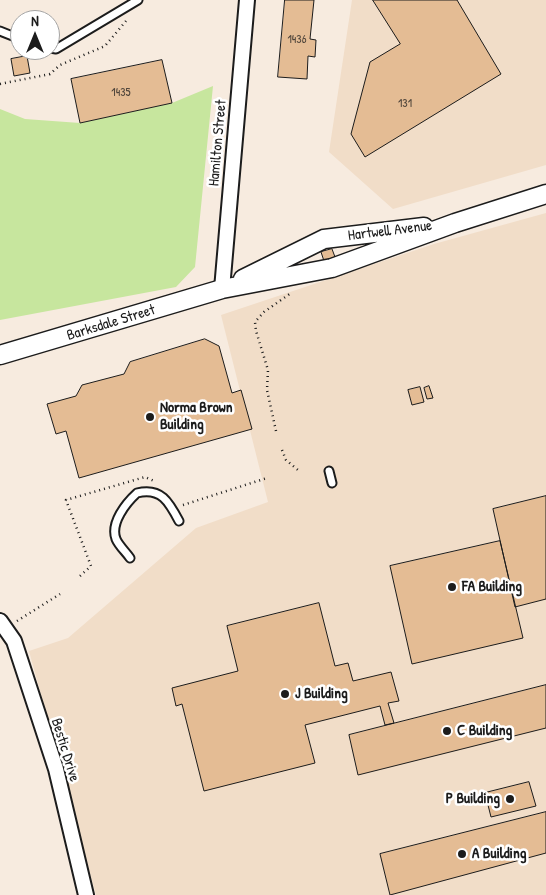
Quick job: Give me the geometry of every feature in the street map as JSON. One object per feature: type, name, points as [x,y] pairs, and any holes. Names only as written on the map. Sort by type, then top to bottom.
[{"type":"street","name":"Hamilton Street","points":[[222,289],[247,0]]},
{"type":"street","name":"Hartwell Avenue","points":[[332,268],[455,223],[546,194]]},
{"type":"street","name":"Hartwell Avenue","points":[[324,240],[455,223]]},
{"type":"street","name":"Barksdale Street","points":[[222,289],[324,240]]},
{"type":"street","name":"Barksdale Street","points":[[0,355],[222,289],[332,268]]},
{"type":"street","name":"Bestic Drive","points":[[7,622],[56,769],[86,895]]},
{"type":"street","points":[[0,646],[14,640]]},
{"type":"lane","points":[[60,47],[138,0]]},
{"type":"lane","points":[[329,471],[332,482]]},
{"type":"lane","points":[[130,558],[114,534],[122,511],[137,493],[155,492],[164,497],[179,521]]},
{"type":"path","points":[[0,84],[50,74],[60,66],[105,46],[126,20]]},
{"type":"path","points":[[276,431],[268,397],[268,370],[255,322],[264,312],[294,291]]},
{"type":"path","points":[[282,450],[286,460],[298,470]]},
{"type":"path","points":[[7,622],[60,594]]},
{"type":"shaded area","points":[[352,0],[546,0],[546,165],[393,209],[329,152]]},
{"type":"shaded area","points":[[546,213],[546,895],[96,895],[29,651],[68,638],[196,528],[268,502],[221,315],[434,244]]},
{"type":"green space","points":[[213,86],[195,267],[176,287],[0,320],[0,109],[25,119],[80,123],[172,103]]},
{"type":"building","points":[[285,0],[314,0],[310,39],[316,40],[315,57],[308,56],[307,79],[278,77]]},
{"type":"building","points":[[373,0],[457,0],[501,74],[365,157],[351,134],[370,62],[400,44]]},
{"type":"building","points":[[11,60],[28,60],[30,73],[14,76]]},
{"type":"building","points":[[162,60],[172,103],[80,123],[71,79]]},
{"type":"building","points":[[332,249],[335,257],[324,261],[321,252]]},
{"type":"building","name":"Norma Brown Building","points":[[205,339],[219,346],[232,393],[241,390],[252,429],[79,478],[66,431],[56,434],[47,404],[76,396],[82,385],[124,374],[130,362]]},
{"type":"building","points":[[429,386],[433,398],[427,399],[424,388]]},
{"type":"building","points":[[420,387],[424,402],[412,405],[408,390]]},
{"type":"building","points":[[546,496],[546,599],[515,607],[493,509]]},
{"type":"building","name":"FA Building","points":[[500,541],[523,638],[412,664],[390,566]]},
{"type":"building","name":"J Building","points":[[319,603],[335,666],[348,663],[353,681],[391,672],[399,701],[388,703],[394,723],[385,725],[380,706],[305,725],[315,763],[204,791],[182,704],[176,706],[172,688],[238,671],[227,626]]},
{"type":"building","name":"C Building","points":[[546,685],[546,728],[358,775],[349,735]]},
{"type":"building","name":"P Building","points":[[529,782],[536,806],[491,817],[485,793]]},
{"type":"building","name":"A Building","points":[[546,812],[546,853],[390,895],[380,854]]},
{"type":"place","name":"Norma Brown Building","points":[[150,417]]},
{"type":"place","name":"FA Building","points":[[452,587]]},
{"type":"place","name":"J Building","points":[[285,694]]},
{"type":"place","name":"C Building","points":[[447,731]]},
{"type":"place","name":"P Building","points":[[510,799]]},
{"type":"place","name":"A Building","points":[[462,854]]}]
